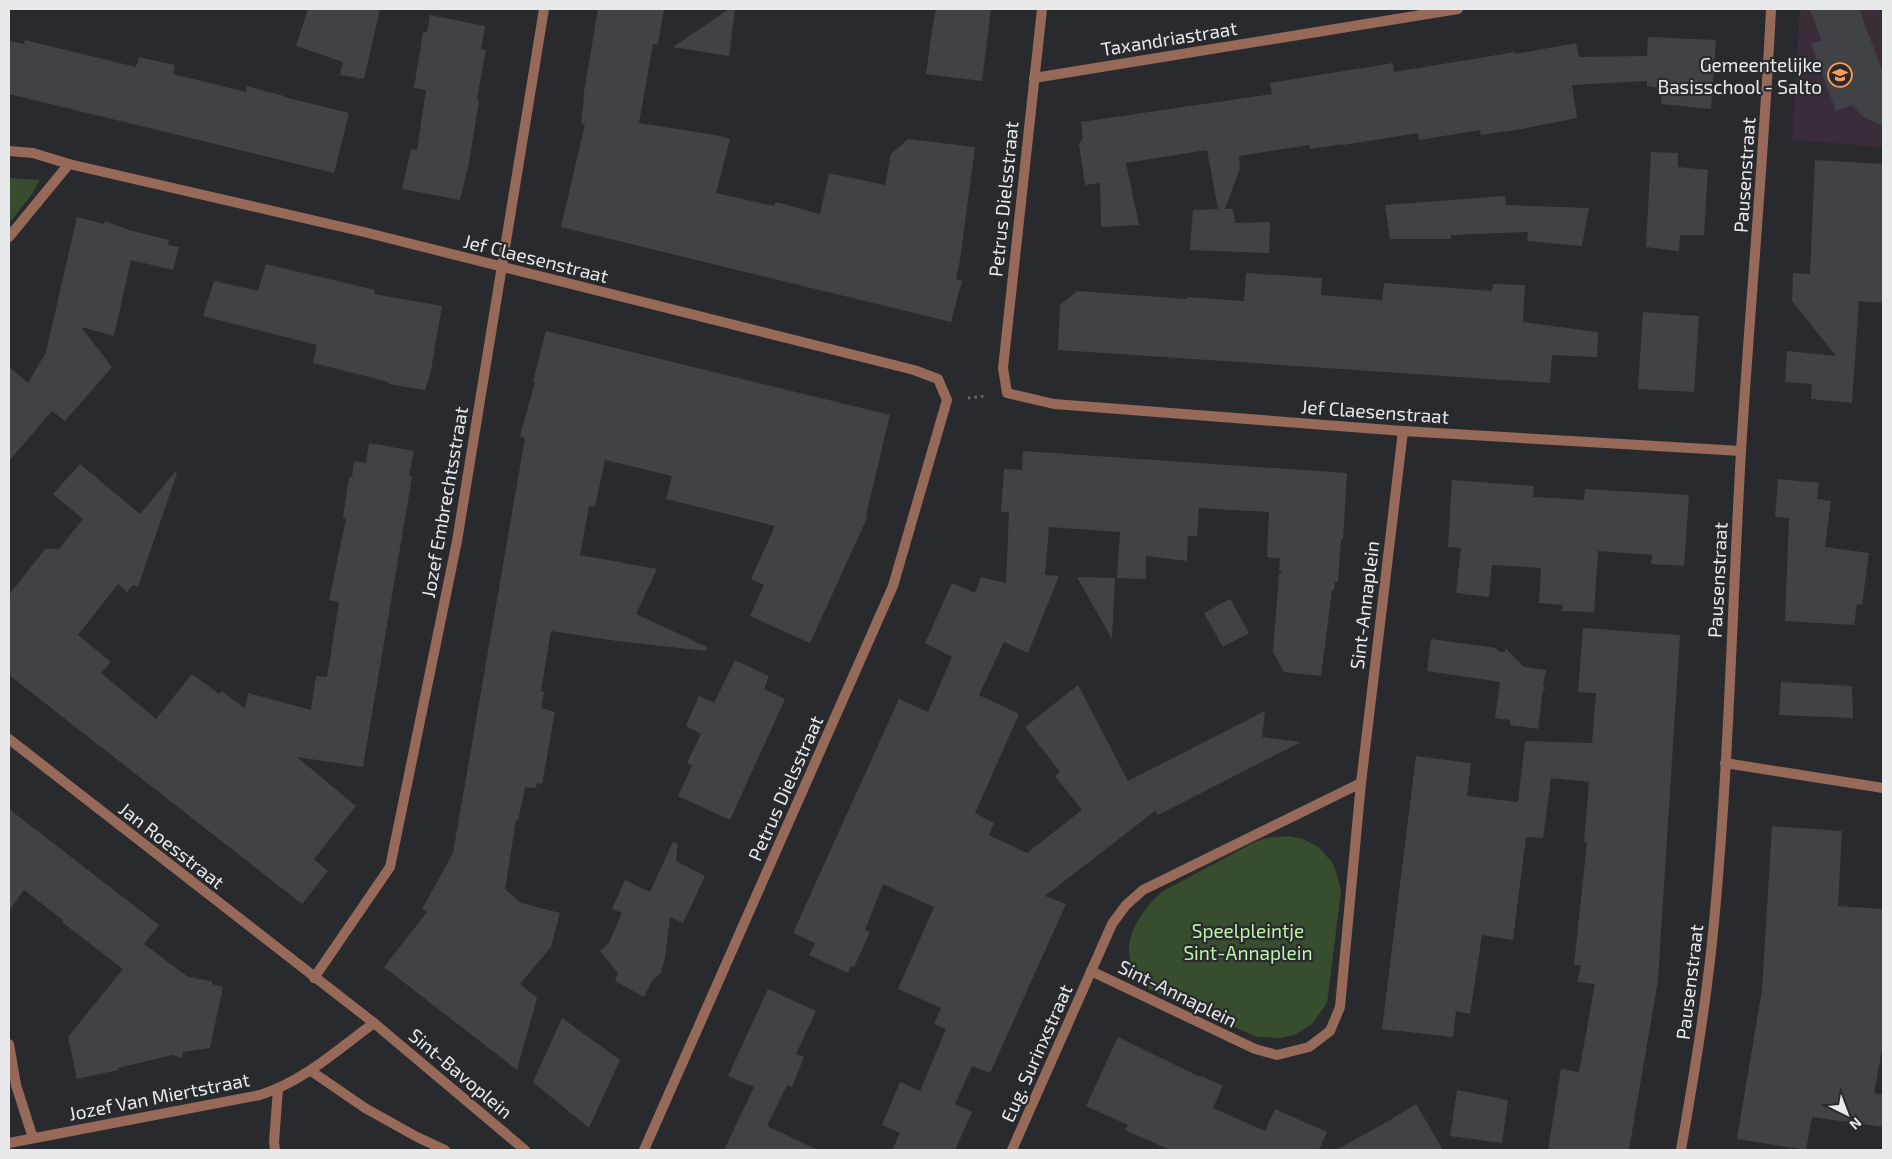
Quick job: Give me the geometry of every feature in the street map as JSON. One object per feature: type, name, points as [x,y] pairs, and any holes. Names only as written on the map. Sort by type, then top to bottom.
[{"type":"street","name":"Jozef Embrechtsstraat","points":[[314,978],[390,867],[457,541],[544,9]]},
{"type":"street","name":"Petrus Dielsstraat","points":[[1007,393],[1003,368],[1042,9]]},
{"type":"street","name":"Taxandriastraat","points":[[1034,78],[1458,9]]},
{"type":"street","name":"Pausenstraat","points":[[1681,1150],[1704,1012],[1714,922],[1726,763],[1741,451],[1766,119],[1771,9]]},
{"type":"street","name":"Jef Claesenstraat","points":[[9,151],[33,153],[69,164],[364,232],[914,370],[938,378],[947,400]]},
{"type":"street","points":[[9,236],[69,164]]},
{"type":"street","name":"Jef Claesenstraat","points":[[1007,393],[1054,404],[1403,431],[1741,451]]},
{"type":"street","name":"Petrus Dielsstraat","points":[[644,1150],[893,586],[947,400]]},
{"type":"street","name":"Sint-Annaplein","points":[[1361,783],[1143,890],[1126,905],[1112,924],[1091,971],[1254,1049],[1277,1055],[1309,1047],[1330,1031],[1340,1007],[1361,783],[1403,431]]},
{"type":"street","name":"Jan Roesstraat","points":[[9,740],[314,978]]},
{"type":"street","points":[[1726,763],[1883,788]]},
{"type":"street","name":"Eug. Surinxstraat","points":[[1012,1150],[1091,971]]},
{"type":"street","name":"Sint-Bavoplein","points":[[314,978],[374,1023],[525,1150]]},
{"type":"street","points":[[374,1023],[311,1071],[365,1108],[416,1137],[445,1150]]},
{"type":"street","points":[[9,1044],[16,1085],[33,1138]]},
{"type":"street","name":"Jozef Van Miertstraat","points":[[9,1143],[250,1096],[278,1089],[311,1071]]},
{"type":"street","points":[[275,1150],[278,1089]]},
{"type":"path","points":[[947,400],[1007,393]]},
{"type":"shaded area","name":"Gemeentelijke Basisschool - Salto","points":[[1800,9],[1883,9],[1883,147],[1792,140]]},
{"type":"green space","points":[[9,178],[40,180],[30,197],[9,223]]},
{"type":"green space","name":"Speelpleintje Sint-Annaplein","points":[[1288,836],[1303,839],[1318,847],[1332,862],[1341,891],[1327,1003],[1312,1024],[1294,1035],[1282,1038],[1257,1037],[1149,989],[1138,977],[1131,964],[1129,951],[1130,938],[1135,926],[1152,902],[1163,891],[1255,842],[1266,838]]},
{"type":"building","points":[[308,9],[380,9],[364,79],[340,75],[343,62],[296,46]]},
{"type":"building","points":[[598,9],[664,9],[658,44],[653,44],[639,123],[730,139],[716,193],[774,206],[776,202],[820,214],[829,173],[885,185],[891,154],[908,139],[975,147],[956,279],[962,281],[951,322],[561,227],[585,124],[581,123],[583,98]]},
{"type":"building","points":[[729,9],[735,9],[729,56],[673,47]]},
{"type":"building","points":[[936,9],[991,9],[982,81],[926,74]]},
{"type":"building","points":[[1810,9],[1859,9],[1883,73],[1883,126],[1862,116],[1852,105],[1836,111],[1811,44],[1822,41]]},
{"type":"building","points":[[430,15],[485,26],[481,49],[486,50],[477,99],[479,100],[469,163],[460,200],[402,189],[411,149],[417,150],[426,90],[414,88],[423,32],[427,32]]},
{"type":"building","points":[[1648,37],[1716,40],[1711,109],[1661,104],[1662,88],[1647,86],[1647,81],[1572,85],[1577,118],[1481,135],[1480,130],[1419,140],[1418,133],[1343,145],[1310,149],[1309,145],[1239,156],[1240,168],[1225,209],[1233,209],[1235,223],[1270,222],[1269,253],[1190,250],[1193,210],[1218,209],[1207,150],[1126,163],[1139,225],[1101,227],[1100,183],[1085,185],[1079,144],[1083,138],[1081,122],[1272,94],[1270,83],[1393,63],[1394,72],[1576,43],[1579,57],[1647,56]]},
{"type":"building","points":[[25,40],[136,67],[139,57],[175,65],[173,74],[246,92],[247,86],[349,113],[334,173],[9,94],[9,41],[24,44]]},
{"type":"building","points":[[1651,152],[1678,153],[1678,167],[1708,170],[1704,235],[1680,235],[1679,251],[1646,247]]},
{"type":"building","points":[[1815,160],[1883,164],[1883,303],[1859,301],[1852,403],[1811,399],[1812,384],[1785,382],[1787,351],[1836,356],[1792,301],[1793,273],[1810,274]]},
{"type":"building","points":[[1505,196],[1506,205],[1589,208],[1582,246],[1527,241],[1528,232],[1451,235],[1451,239],[1390,239],[1385,205]]},
{"type":"building","points":[[77,217],[104,224],[105,221],[129,230],[169,240],[168,245],[179,247],[173,270],[131,260],[114,336],[81,327],[112,367],[65,421],[52,411],[9,461],[9,367],[28,383],[46,352]]},
{"type":"building","points":[[266,264],[375,290],[374,294],[442,306],[430,376],[425,390],[389,384],[389,382],[313,363],[317,345],[203,316],[214,281],[258,291]]},
{"type":"building","points":[[1246,273],[1322,278],[1321,295],[1382,300],[1384,283],[1492,291],[1493,284],[1525,285],[1523,322],[1598,332],[1597,357],[1552,355],[1550,383],[1058,350],[1060,305],[1077,291],[1244,301]]},
{"type":"building","points":[[1643,312],[1699,316],[1694,392],[1638,389]]},
{"type":"building","points":[[546,331],[890,415],[866,515],[868,516],[810,643],[750,616],[764,585],[751,579],[775,526],[666,499],[672,476],[605,460],[595,507],[589,506],[580,555],[657,569],[636,614],[707,647],[706,651],[551,631],[541,691],[544,692],[541,708],[555,712],[542,784],[537,783],[536,788],[525,787],[518,821],[516,820],[505,889],[521,903],[560,913],[551,947],[520,984],[537,998],[517,1070],[384,967],[427,912],[422,909],[453,853],[525,438],[520,436],[535,382],[533,381]]},
{"type":"building","points":[[369,443],[414,451],[409,476],[412,477],[363,767],[297,757],[356,806],[314,859],[328,871],[302,904],[9,675],[9,595],[45,549],[59,549],[83,519],[53,494],[80,464],[140,514],[175,472],[177,473],[138,587],[133,585],[127,592],[118,584],[78,635],[111,662],[101,673],[156,719],[192,674],[219,694],[222,691],[245,709],[248,693],[311,710],[316,676],[327,677],[339,602],[329,600],[346,519],[343,518],[349,477],[352,477],[354,461],[366,463]]},
{"type":"building","points":[[1023,451],[1347,473],[1338,582],[1335,582],[1334,590],[1332,590],[1321,676],[1284,672],[1273,652],[1279,574],[1283,572],[1279,571],[1280,558],[1267,557],[1269,512],[1199,508],[1197,536],[1188,536],[1187,561],[1146,556],[1146,579],[1117,578],[1120,532],[1049,527],[1045,575],[1059,576],[1028,653],[1004,642],[979,695],[1019,714],[975,813],[994,823],[989,835],[1027,853],[1082,810],[1055,776],[1060,772],[1025,727],[1078,685],[1128,781],[1265,711],[1262,737],[1301,742],[1158,815],[1155,811],[1045,896],[1066,904],[990,1073],[972,1066],[955,1104],[972,1112],[955,1150],[892,1150],[900,1133],[882,1125],[900,1082],[920,1091],[946,1029],[934,1024],[941,1008],[898,989],[934,907],[883,884],[865,930],[870,932],[854,967],[851,966],[848,973],[809,955],[815,943],[793,933],[899,699],[928,712],[952,657],[925,643],[952,583],[975,593],[981,577],[1006,583],[1009,512],[1001,512],[1004,469],[1022,470]]},
{"type":"building","points":[[1778,479],[1819,483],[1817,499],[1831,501],[1825,547],[1869,553],[1862,605],[1857,604],[1854,625],[1785,621],[1789,518],[1775,517]]},
{"type":"building","points":[[1452,480],[1534,486],[1533,497],[1584,500],[1585,489],[1689,495],[1684,566],[1651,564],[1652,555],[1598,551],[1594,612],[1562,611],[1563,605],[1539,603],[1541,568],[1492,565],[1489,597],[1456,593],[1461,548],[1448,547]]},
{"type":"building","points":[[1077,577],[1115,578],[1112,639]]},
{"type":"building","points":[[1230,599],[1249,633],[1223,647],[1204,613]]},
{"type":"building","points":[[1583,628],[1680,635],[1658,980],[1629,1150],[1548,1150],[1561,1069],[1579,1072],[1595,984],[1577,982],[1581,965],[1574,965],[1587,842],[1584,842],[1589,782],[1551,778],[1543,838],[1526,837],[1513,940],[1482,935],[1470,1014],[1456,1011],[1453,1037],[1382,1029],[1416,756],[1471,763],[1467,796],[1518,802],[1525,741],[1592,743],[1596,693],[1578,692]]},
{"type":"building","points":[[1431,639],[1496,648],[1498,651],[1505,652],[1505,648],[1524,667],[1546,670],[1543,686],[1546,689],[1543,689],[1538,729],[1510,725],[1510,720],[1495,718],[1500,682],[1427,671]]},
{"type":"building","points":[[735,660],[769,676],[764,689],[785,699],[730,820],[678,796],[692,766],[687,763],[701,734],[686,726],[699,696],[714,703]]},
{"type":"building","points":[[1781,682],[1852,686],[1853,718],[1779,715]]},
{"type":"building","points":[[9,809],[159,925],[144,944],[188,977],[212,981],[212,984],[223,987],[210,1048],[183,1052],[182,1058],[172,1055],[77,1079],[68,1037],[123,969],[24,890],[9,911]]},
{"type":"building","points":[[1772,826],[1842,831],[1838,906],[1883,909],[1883,1044],[1874,1093],[1883,1095],[1883,1127],[1812,1117],[1806,1150],[1737,1139],[1762,990]]},
{"type":"building","points":[[673,842],[678,844],[676,861],[705,876],[683,923],[670,917],[665,958],[661,973],[652,981],[644,997],[615,981],[618,973],[600,951],[609,943],[622,913],[612,909],[625,880],[650,892]]},
{"type":"building","points":[[768,989],[816,1011],[796,1054],[804,1057],[792,1087],[787,1085],[767,1126],[818,1150],[724,1150],[754,1087],[728,1076]]},
{"type":"building","points":[[562,1018],[620,1060],[589,1128],[533,1082]]},
{"type":"building","points":[[1118,1037],[1200,1077],[1202,1076],[1223,1086],[1213,1108],[1265,1131],[1275,1109],[1327,1132],[1319,1150],[1170,1150],[1125,1130],[1128,1125],[1086,1106]]},
{"type":"building","points":[[1457,1090],[1508,1100],[1502,1143],[1450,1136]]},
{"type":"building","points":[[1416,1104],[1443,1150],[1336,1150],[1385,1123]]},
{"type":"place","name":"Gemeentelijke Basisschool - Salto","points":[[1840,75]]}]
